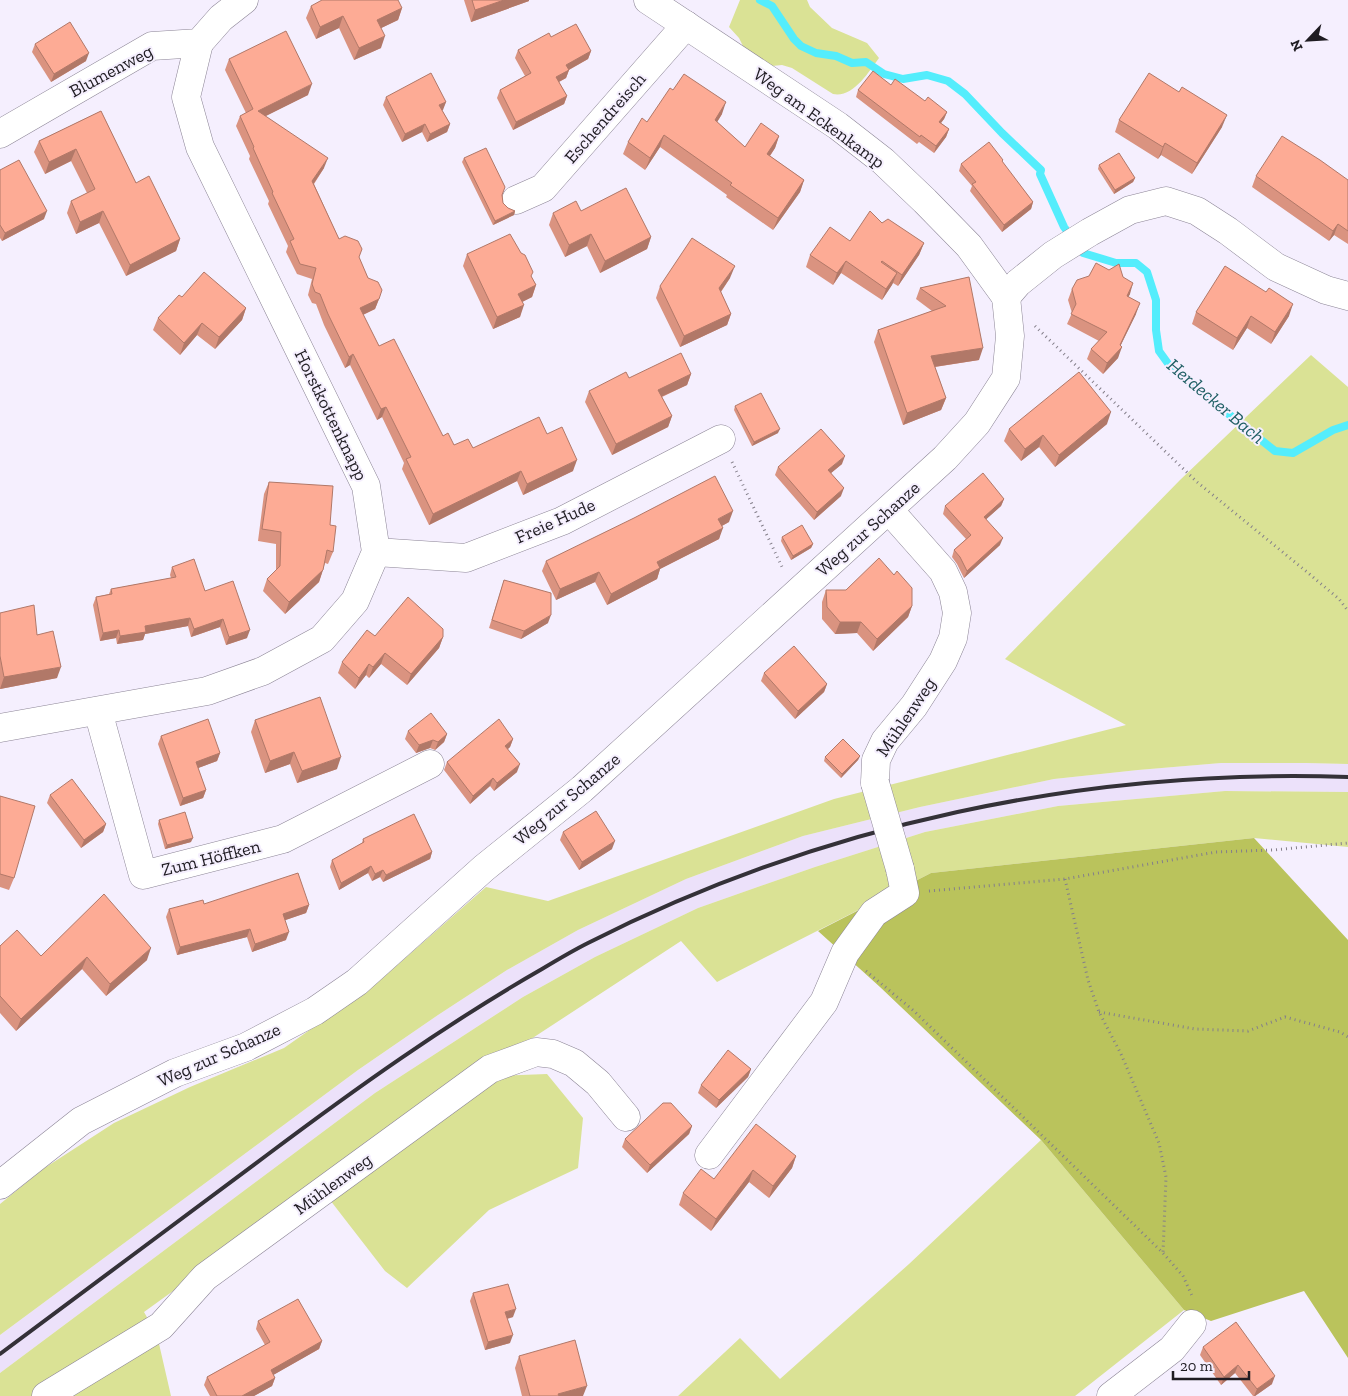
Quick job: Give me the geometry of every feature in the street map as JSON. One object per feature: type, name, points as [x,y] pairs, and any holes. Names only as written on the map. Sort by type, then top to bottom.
[{"type":"street","points":[[199,43],[221,18],[244,0]]},
{"type":"street","name":"Weg am Eckenkamp","points":[[648,0],[838,126],[883,162],[969,246],[1006,297]]},
{"type":"street","name":"Eschendreisch","points":[[516,200],[543,188],[686,25]]},
{"type":"street","name":"Blumenweg","points":[[0,134],[152,46],[199,43]]},
{"type":"street","name":"Horstkottenknapp","points":[[199,43],[186,97],[200,147],[366,486],[376,552]]},
{"type":"street","points":[[1006,297],[1018,283],[1053,255],[1090,232],[1130,210],[1166,201],[1197,211],[1228,231],[1276,267],[1326,290],[1348,296]]},
{"type":"street","name":"Weg zur Schanze","points":[[0,1185],[80,1122],[175,1073],[246,1047],[315,1011],[357,982],[484,868],[582,789],[889,510],[945,458],[977,423],[1006,378],[1010,336],[1006,297]]},
{"type":"street","name":"Freie Hude","points":[[376,552],[466,558],[562,520],[722,439]]},
{"type":"street","name":"Mühlenweg","points":[[889,510],[942,571],[953,592],[958,613],[953,638],[943,661],[914,706],[885,741],[876,760],[875,783],[902,881]]},
{"type":"street","points":[[0,728],[208,691],[264,671],[322,639],[355,601],[376,552]]},
{"type":"street","name":"Zum Höffken","points":[[98,711],[144,874],[283,839],[430,764]]},
{"type":"street","points":[[709,1155],[824,1002],[845,953],[874,913],[902,881]]},
{"type":"street","name":"Mühlenweg","points":[[46,1396],[161,1326],[205,1277],[490,1070],[536,1052],[553,1054],[574,1063],[598,1083],[626,1117]]},
{"type":"street","points":[[1111,1396],[1172,1349],[1192,1324]]},
{"type":"path","points":[[1006,297],[1197,482],[1339,599],[1348,611]]},
{"type":"path","points":[[722,439],[795,595]]},
{"type":"path","points":[[902,881],[1065,879],[1216,852],[1273,850],[1348,843]]},
{"type":"path","points":[[1065,879],[1088,980],[1099,1012],[1120,1054],[1159,1143],[1166,1177],[1163,1253]]},
{"type":"path","points":[[845,953],[914,1011],[1163,1253],[1182,1276],[1193,1298],[1192,1324]]},
{"type":"path","points":[[1099,1012],[1195,1029],[1248,1031],[1285,1017],[1340,1032],[1348,1037]]},
{"type":"shaded area","points":[[1221,763],[1348,764],[1348,792],[1225,791],[1058,806],[925,832],[815,867],[698,908],[595,957],[523,997],[375,1093],[0,1373],[0,1335],[358,1070],[507,970],[578,930],[686,879],[803,836],[920,807],[1054,779]]},
{"type":"green space","points":[[740,0],[807,0],[810,7],[832,28],[867,43],[879,58],[865,77],[853,88],[847,92],[833,94],[792,68],[782,65],[772,66],[744,48],[739,38],[729,27]]},
{"type":"green space","points":[[1311,355],[1348,387],[1348,764],[1221,763],[1054,779],[920,807],[803,836],[686,879],[578,930],[507,970],[438,1015],[358,1070],[0,1335],[0,1204],[43,1169],[114,1123],[190,1087],[284,1048],[378,982],[486,887],[548,901],[834,799],[1126,725],[1005,659],[1180,480]]},
{"type":"green space","points":[[1225,791],[1348,792],[1348,847],[1254,838],[931,873],[717,982],[681,941],[525,1043],[317,1187],[144,1312],[157,1335],[171,1396],[0,1396],[0,1373],[375,1093],[523,997],[595,957],[698,908],[815,867],[925,832],[1058,806]]},
{"type":"green space","points":[[1254,838],[1348,940],[1348,1358],[1304,1291],[1211,1321],[1184,1310],[1041,1140],[880,987],[818,931],[931,873]]},
{"type":"green space","points":[[547,1074],[583,1118],[578,1168],[489,1210],[407,1288],[385,1271],[330,1200],[493,1076]]},
{"type":"green space","points":[[1041,1140],[1184,1310],[1075,1396],[678,1396],[740,1338],[780,1379],[909,1264]]},
{"type":"building","points":[[322,0],[398,0],[402,8],[377,20],[385,36],[359,48],[343,16],[320,27],[311,6]]},
{"type":"building","points":[[472,0],[504,0],[475,10]]},
{"type":"building","points":[[70,22],[89,53],[54,74],[35,44]]},
{"type":"building","points":[[576,24],[591,51],[566,65],[569,70],[556,77],[567,96],[516,122],[500,90],[531,73],[518,50],[549,33],[551,37]]},
{"type":"building","points":[[286,31],[312,84],[258,111],[328,158],[312,181],[339,239],[345,236],[358,241],[362,249],[359,257],[368,278],[378,282],[382,290],[379,299],[360,308],[379,346],[394,339],[443,436],[448,433],[454,445],[468,439],[473,448],[539,417],[547,434],[562,427],[577,460],[527,484],[521,471],[433,514],[406,459],[411,457],[386,407],[381,409],[353,354],[349,357],[320,294],[315,292],[312,284],[316,268],[300,264],[290,241],[294,239],[272,193],[240,116],[253,109],[229,59]]},
{"type":"building","points":[[873,71],[891,85],[895,79],[925,101],[928,97],[947,112],[939,122],[949,129],[936,146],[921,135],[920,137],[858,90]]},
{"type":"building","points":[[431,73],[446,102],[439,105],[450,124],[430,134],[425,124],[405,134],[386,97]]},
{"type":"building","points":[[1149,73],[1179,92],[1182,87],[1227,115],[1197,163],[1165,143],[1163,147],[1119,120]]},
{"type":"building","points":[[684,74],[726,102],[715,120],[745,147],[761,123],[779,136],[767,154],[804,180],[778,218],[730,185],[732,183],[664,135],[650,158],[628,142],[642,118],[647,122],[670,88],[673,90]]},
{"type":"building","points":[[101,111],[136,183],[149,176],[180,239],[130,265],[103,211],[80,222],[71,201],[95,189],[76,149],[49,162],[39,141]]},
{"type":"building","points":[[1282,136],[1348,180],[1348,231],[1338,224],[1333,231],[1256,176]]},
{"type":"building","points":[[989,142],[1033,202],[1004,225],[972,184],[976,182],[961,164]]},
{"type":"building","points":[[486,148],[505,187],[502,195],[503,203],[515,211],[495,221],[464,158]]},
{"type":"building","points":[[1119,153],[1135,178],[1115,190],[1099,165]]},
{"type":"building","points":[[19,160],[47,211],[5,233],[0,225],[0,170]]},
{"type":"building","points":[[626,188],[651,237],[605,261],[591,234],[569,245],[553,213],[576,201],[581,211]]},
{"type":"building","points":[[870,211],[882,223],[888,219],[924,243],[902,275],[881,262],[897,273],[886,289],[846,261],[837,273],[810,255],[830,227],[850,241]]},
{"type":"building","points":[[510,234],[521,253],[525,255],[533,272],[531,276],[536,285],[518,294],[524,305],[497,317],[467,254]]},
{"type":"building","points":[[692,238],[735,266],[719,288],[731,314],[684,336],[660,286]]},
{"type":"building","points":[[1096,263],[1109,270],[1119,264],[1123,277],[1133,283],[1127,296],[1140,303],[1120,345],[1122,347],[1107,363],[1091,349],[1107,332],[1071,314],[1076,304],[1072,289],[1077,280],[1089,276]]},
{"type":"building","points":[[1225,266],[1266,292],[1269,288],[1293,304],[1275,332],[1251,316],[1237,338],[1196,312]]},
{"type":"building","points":[[204,272],[246,308],[219,337],[202,323],[184,343],[158,318],[179,295],[182,297]]},
{"type":"building","points":[[969,277],[983,348],[931,356],[946,398],[907,413],[878,330],[946,306],[920,288]]},
{"type":"building","points":[[681,353],[691,374],[658,390],[672,416],[616,444],[589,391],[626,372],[629,378]]},
{"type":"building","points":[[1079,372],[1111,412],[1059,455],[1043,435],[1025,449],[1009,429]]},
{"type":"building","points":[[761,393],[780,429],[754,442],[735,406]]},
{"type":"building","points":[[821,429],[845,456],[828,470],[844,488],[817,512],[778,467]]},
{"type":"building","points":[[983,473],[1004,499],[984,517],[1003,538],[967,571],[954,550],[971,535],[945,506]]},
{"type":"building","points":[[715,476],[733,511],[718,519],[723,528],[657,562],[660,568],[611,594],[599,572],[560,589],[546,561]]},
{"type":"building","points":[[269,482],[333,486],[330,525],[336,526],[333,552],[327,550],[323,570],[289,602],[267,579],[280,566],[281,532],[262,529]]},
{"type":"building","points":[[802,525],[813,544],[793,556],[782,537]]},
{"type":"building","points":[[879,558],[894,575],[897,571],[912,588],[912,606],[877,639],[861,622],[840,622],[827,607],[826,590],[846,590]]},
{"type":"building","points":[[194,559],[205,591],[233,581],[250,630],[229,637],[223,619],[194,629],[190,618],[145,626],[146,632],[120,636],[119,630],[103,633],[96,597],[112,594],[111,589],[176,577],[172,567]]},
{"type":"building","points":[[504,580],[551,593],[551,615],[524,631],[492,620]]},
{"type":"building","points":[[408,597],[443,629],[443,637],[411,674],[385,653],[373,667],[369,664],[359,678],[342,662],[367,630],[375,636]]},
{"type":"building","points":[[34,605],[37,635],[53,631],[61,667],[4,677],[0,656],[0,613]]},
{"type":"building","points":[[794,646],[827,684],[798,711],[764,673]]},
{"type":"building","points":[[320,697],[341,757],[302,771],[294,752],[270,761],[255,720]]},
{"type":"building","points":[[431,713],[447,734],[438,742],[433,740],[419,745],[408,731]]},
{"type":"building","points":[[208,719],[220,753],[196,762],[206,790],[183,798],[161,736]]},
{"type":"building","points":[[499,719],[513,739],[505,746],[520,764],[497,783],[493,778],[473,796],[447,762]]},
{"type":"building","points":[[843,739],[860,756],[842,774],[825,757]]},
{"type":"building","points":[[72,779],[106,824],[84,840],[50,795]]},
{"type":"building","points":[[0,796],[35,806],[14,878],[0,874]]},
{"type":"building","points":[[596,811],[615,841],[582,862],[563,832]]},
{"type":"building","points":[[185,812],[193,838],[167,845],[159,820]]},
{"type":"building","points":[[414,814],[432,852],[386,875],[383,870],[375,874],[371,866],[341,883],[332,860],[364,842],[363,839]]},
{"type":"building","points":[[298,873],[309,905],[283,914],[289,932],[255,944],[250,929],[180,947],[169,909],[203,900],[204,904]]},
{"type":"building","points":[[104,894],[151,948],[110,984],[87,957],[21,1019],[0,996],[0,946],[17,930],[41,956]]},
{"type":"building","points":[[728,1050],[751,1069],[719,1100],[701,1085]]},
{"type":"building","points":[[663,1103],[671,1103],[692,1126],[650,1165],[625,1139]]},
{"type":"building","points":[[756,1124],[796,1156],[773,1186],[753,1170],[716,1219],[683,1193],[701,1169],[714,1179]]},
{"type":"building","points":[[508,1284],[516,1309],[505,1312],[513,1335],[488,1342],[473,1293]]},
{"type":"building","points":[[298,1299],[322,1341],[271,1370],[275,1378],[242,1396],[217,1396],[207,1377],[270,1342],[258,1321]]},
{"type":"building","points":[[1236,1322],[1275,1376],[1257,1389],[1238,1365],[1224,1377],[1203,1347]]},
{"type":"building","points":[[575,1340],[587,1386],[558,1394],[559,1396],[530,1396],[519,1356]]},
{"type":"waterway","name":"Herdecker Bach","points":[[760,0],[772,6],[794,39],[801,46],[816,53],[836,56],[852,63],[866,62],[884,74],[903,79],[927,75],[948,81],[965,94],[1041,170],[1040,174],[1064,227],[1083,253],[1116,263],[1136,263],[1147,272],[1156,300],[1156,330],[1159,351],[1172,369],[1275,451],[1293,453],[1333,430],[1348,425]]},
{"type":"railway","points":[[0,1354],[300,1130],[436,1035],[570,952],[677,901],[769,866],[862,836],[958,812],[1054,794],[1152,782],[1250,777],[1348,777]]}]
